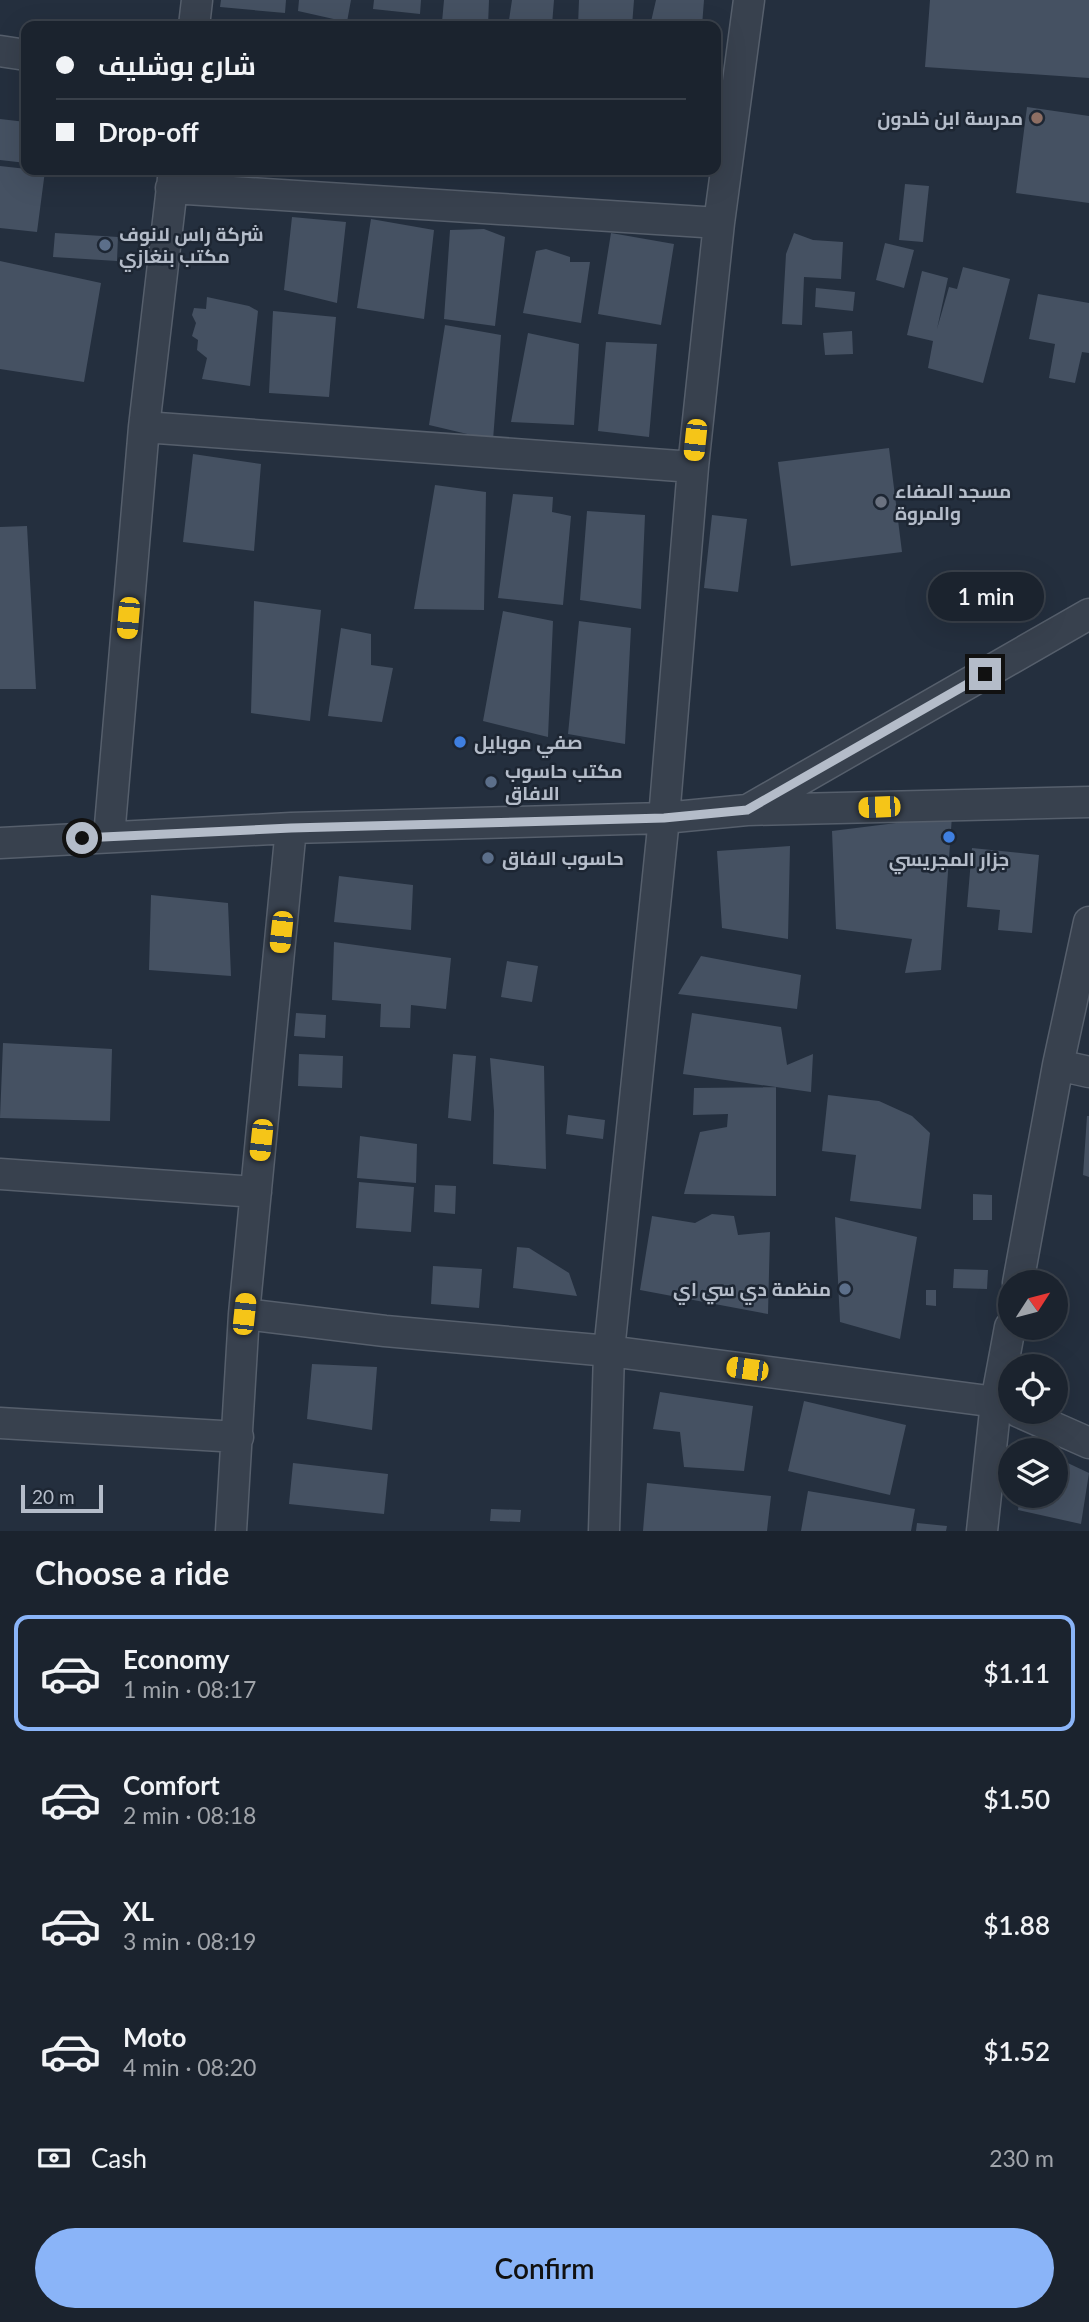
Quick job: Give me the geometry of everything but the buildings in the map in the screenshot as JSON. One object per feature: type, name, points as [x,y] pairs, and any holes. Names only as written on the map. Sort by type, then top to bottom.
[{"type":"street","points":[[195,21],[197,0]]},
{"type":"street","points":[[604,1531],[609,1351],[664,818],[692,467],[719,223],[748,0]]},
{"type":"street","points":[[0,51],[21,54]]},
{"type":"street","points":[[109,837],[144,427],[173,179],[719,223]]},
{"type":"street","points":[[144,427],[692,467]]},
{"type":"street","points":[[747,810],[1086,624]]},
{"type":"street","points":[[0,843],[291,828],[664,818],[747,810],[1089,802]]},
{"type":"street","points":[[231,1531],[244,1314],[291,828]]},
{"type":"street","points":[[1020,1270],[1058,1065],[1089,922]]},
{"type":"street","points":[[1058,1065],[1089,1072]]},
{"type":"street","points":[[0,1174],[256,1192]]},
{"type":"street","points":[[244,1314],[385,1331],[609,1351],[998,1406]]},
{"type":"street","points":[[0,1423],[238,1437]]},
{"type":"street","points":[[982,1531],[1004,1424]]},
{"type":"street","points":[[1046,1424],[1089,1443]]},
{"type":"place","name":"مدرسة ابن خلدون","points":[[1037,118]]},
{"type":"place","name":"شركة راس لانوف مكتب بنغازي","points":[[105,245]]},
{"type":"place","name":"مسجد الصفاء والمروة","points":[[881,502]]},
{"type":"place","name":"صفي موبايل","points":[[460,742]]},
{"type":"place","name":"مكتب حاسوب الافاق","points":[[491,782]]},
{"type":"place","name":"جزار المجريسي","points":[[949,837]]},
{"type":"place","name":"حاسوب الافاق","points":[[488,858]]},
{"type":"place","name":"منظمة دي سي اي","points":[[845,1289]]},
{"type":"route","points":[[82,838],[291,828],[664,818],[747,810],[985,674]]}]
